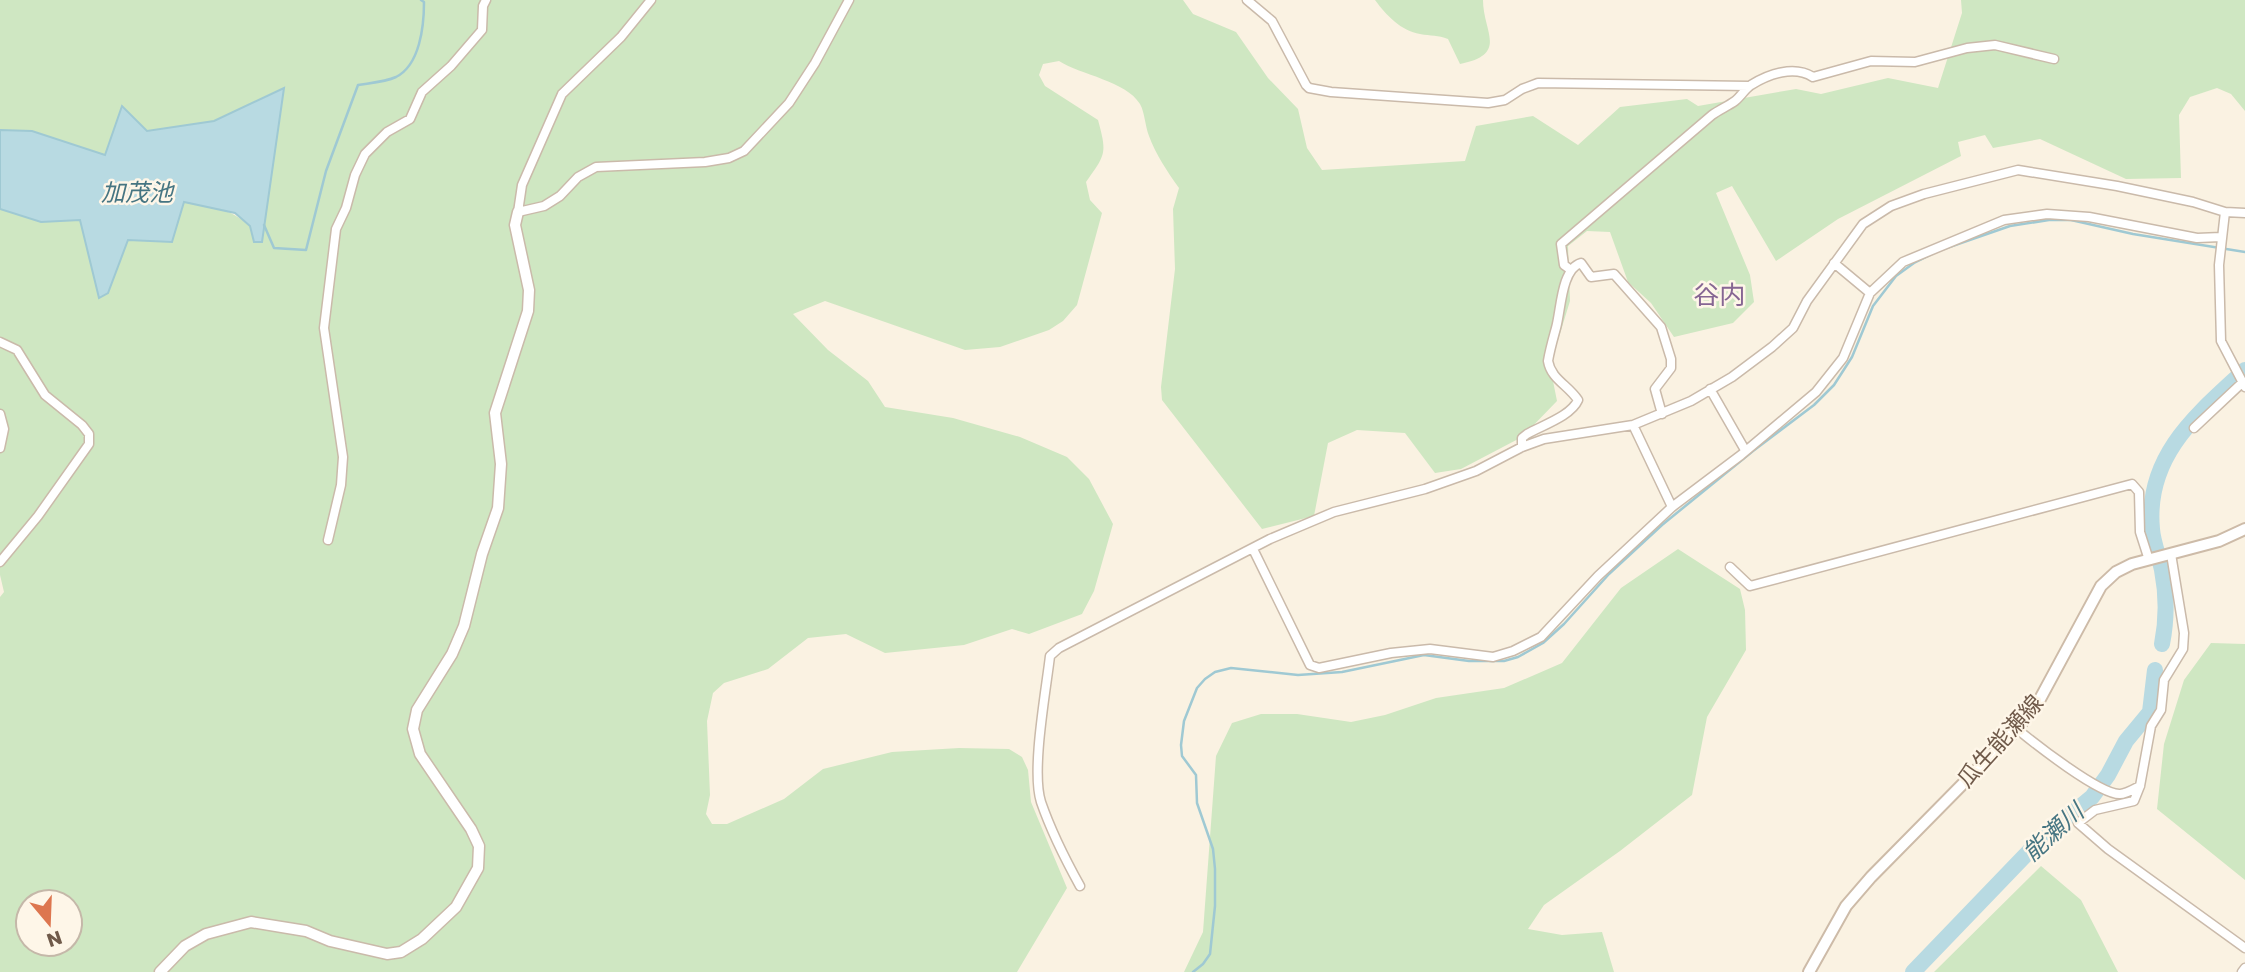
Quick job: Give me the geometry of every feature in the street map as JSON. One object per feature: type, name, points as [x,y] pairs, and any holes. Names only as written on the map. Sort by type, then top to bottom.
[{"type":"main road","name":"瓜生能瀬線","points":[[1809,972],[1846,906],[1871,877],[2017,729],[2040,699],[2101,586],[2116,572],[2219,541],[2245,529]]},
{"type":"street","points":[[328,540],[341,485],[342,457],[324,328],[336,229],[365,154],[387,132],[410,118],[422,92],[451,66],[482,30],[483,6],[486,0]]},
{"type":"street","points":[[159,972],[185,946],[206,934],[251,922],[306,931],[330,941],[387,954],[401,952],[422,939],[456,907],[478,868],[479,846],[471,829],[420,754],[413,729],[417,710],[452,654],[464,626],[482,554],[498,508],[501,464],[495,413],[528,311],[529,290],[515,225],[522,185],[562,94],[621,37],[651,0]]},
{"type":"street","points":[[518,212],[544,206],[579,177],[596,167],[705,162],[729,158],[744,151],[789,103],[815,63],[849,0]]},
{"type":"street","points":[[1247,0],[1272,21],[1306,85],[1331,92],[1488,103],[1505,100],[1538,83],[1749,86]]},
{"type":"street","points":[[1571,270],[1564,265],[1561,244],[1712,115],[1736,100],[1749,86],[1773,74],[1790,71],[1807,73],[1813,77],[1871,61],[1915,62],[1967,48],[1995,45],[2054,59]]},
{"type":"street","points":[[1080,886],[1040,800],[1039,751],[1050,656],[1059,648],[1270,539],[1334,512],[1425,489],[1476,471],[1522,447],[1544,439],[1633,425],[1691,401],[1731,377],[1793,328],[1807,300],[1863,224],[1891,206],[1955,184],[2018,170],[2180,199],[2225,212],[2245,213]]},
{"type":"street","points":[[2194,428],[2244,384],[2221,341],[2219,265],[2225,212]]},
{"type":"street","points":[[1253,549],[1310,664],[1319,668],[1391,653],[1430,649],[1493,657],[1513,651],[1541,637],[1598,576],[1672,507],[1816,392],[1843,358],[1870,293],[1903,262],[2004,220],[2047,214],[2079,216],[2221,240]]},
{"type":"street","points":[[1522,447],[1522,438],[1527,434],[1568,412],[1577,404],[1573,394],[1549,369],[1548,361],[1563,290],[1571,270],[1581,263],[1591,277],[1614,274],[1661,327],[1671,359],[1671,368],[1656,389],[1662,414]]},
{"type":"street","points":[[1834,263],[1870,293]]},
{"type":"street","points":[[0,342],[17,350],[45,395],[82,425],[90,439],[38,516],[0,562]]},
{"type":"street","points":[[1710,389],[1745,450]]},
{"type":"street","points":[[0,414],[5,429],[0,448]]},
{"type":"street","points":[[1633,425],[1672,507]]},
{"type":"street","points":[[1730,567],[1750,586],[2132,484],[2139,492],[2140,532],[2149,560]]},
{"type":"street","points":[[2171,554],[2184,633],[2183,649],[2164,680],[2161,710],[2151,726],[2140,786],[2134,800],[2095,810],[2078,823],[2108,849],[2245,948]]},
{"type":"street","points":[[2017,729],[2048,756],[2106,791],[2121,794],[2140,786]]},
{"type":"green space","points":[[0,0],[1183,0],[1193,14],[1236,32],[1268,78],[1298,109],[1307,148],[1322,170],[1465,161],[1476,126],[1533,116],[1578,145],[1620,107],[1687,99],[1698,106],[1796,89],[1821,94],[1888,78],[1938,88],[1962,13],[1961,0],[2245,0],[2245,111],[2231,94],[2217,88],[2190,97],[2179,115],[2181,178],[2126,179],[2040,139],[1993,148],[1985,135],[1958,142],[1961,156],[1838,219],[1776,261],[1732,186],[1716,193],[1750,275],[1754,302],[1733,323],[1674,337],[1651,303],[1628,282],[1610,232],[1587,231],[1568,246],[1570,301],[1550,366],[1557,401],[1522,437],[1461,469],[1435,473],[1405,433],[1357,430],[1328,443],[1314,516],[1262,529],[1162,400],[1161,387],[1175,269],[1173,209],[1179,188],[1152,143],[1140,104],[1114,84],[1059,61],[1043,64],[1039,75],[1045,86],[1098,120],[1103,140],[1101,159],[1086,182],[1090,200],[1102,213],[1077,305],[1063,321],[1049,330],[1000,347],[965,350],[825,301],[793,314],[828,350],[868,381],[885,407],[953,418],[1020,437],[1067,457],[1089,479],[1113,524],[1094,591],[1082,614],[1029,634],[1012,629],[964,645],[885,653],[846,634],[808,638],[768,669],[724,683],[713,693],[707,721],[710,795],[706,814],[712,824],[727,824],[784,799],[823,769],[892,752],[959,748],[1009,749],[1022,757],[1028,770],[1031,802],[1067,888],[1017,972],[0,972],[0,597],[4,592],[0,575],[0,209],[41,222],[80,220],[108,293],[128,240],[184,202],[227,211],[250,226],[283,88],[214,121],[147,131],[122,107],[105,155],[32,131],[0,130]]},
{"type":"green space","points":[[1375,0],[1483,0],[1489,48],[1475,60],[1460,64],[1448,39],[1406,30],[1389,17]]},
{"type":"green space","points":[[1678,549],[1740,589],[1745,610],[1746,650],[1707,717],[1692,795],[1544,905],[1528,929],[1562,935],[1602,932],[1614,972],[1184,972],[1203,932],[1216,756],[1232,723],[1261,714],[1297,714],[1351,722],[1385,715],[1436,698],[1504,688],[1562,663],[1621,588]]},
{"type":"green space","points":[[2211,643],[2245,644],[2245,880],[2157,809],[2164,744],[2184,680]]},
{"type":"green space","points":[[2041,866],[2081,900],[2118,972],[1934,972]]},
{"type":"water","name":"加茂池","points":[[284,88],[262,242],[254,242],[250,226],[235,213],[184,202],[172,242],[128,240],[108,293],[99,298],[80,220],[41,222],[0,209],[0,130],[32,131],[105,155],[122,106],[147,131],[214,121]]},
{"type":"waterway","points":[[264,225],[274,248],[306,250],[326,171],[358,85],[396,77],[410,64],[419,44],[423,22],[424,2],[421,0]]},
{"type":"waterway","points":[[1193,972],[1210,954],[1215,906],[1215,869],[1213,849],[1197,803],[1196,775],[1182,756],[1181,745],[1184,721],[1197,688],[1215,672],[1231,668],[1298,675],[1342,672],[1424,655],[1469,661],[1504,661],[1518,657],[1543,643],[1609,574],[1662,525],[1814,405],[1834,385],[1852,357],[1873,306],[1896,276],[1938,251],[2010,226],[2049,220],[2071,220],[2133,234],[2245,252]]},
{"type":"waterway","name":"能瀬川","points":[[2162,644],[2166,616],[2165,589],[2152,529],[2152,503],[2157,480],[2166,458],[2193,420],[2245,370]]},
{"type":"waterway","name":"能瀬川","points":[[1913,972],[2040,840],[2092,797],[2108,775],[2126,741],[2150,712],[2155,670]]},
{"type":"district","name":"谷内","points":[[1719,295]]}]
